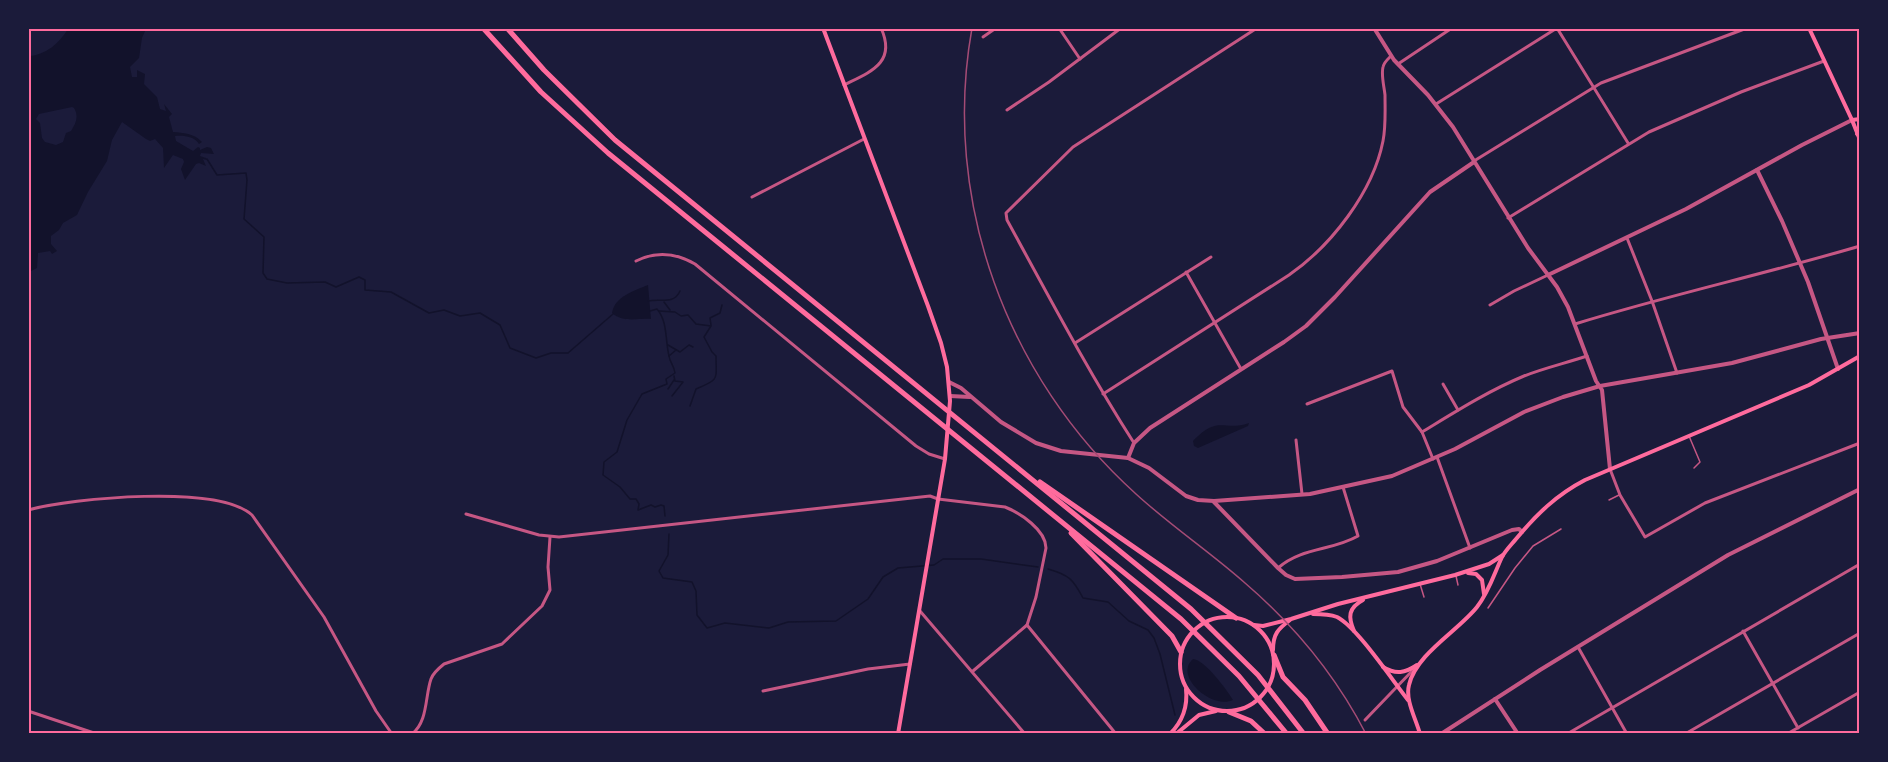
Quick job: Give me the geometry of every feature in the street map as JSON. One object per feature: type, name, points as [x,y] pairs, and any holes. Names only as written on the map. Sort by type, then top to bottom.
[{"type":"highway","points":[[483,28],[541,92],[608,153],[1181,619],[1250,688],[1287,734]]},
{"type":"highway","points":[[507,28],[551,78],[615,140],[1191,609],[1258,675],[1304,734]]},
{"type":"highway","points":[[1012,462],[1236,618]]},
{"type":"highway","points":[[1056,517],[1171,635],[1180,652]]},
{"type":"highway","points":[[1273,653],[1283,677],[1305,700],[1328,734]]},
{"type":"highway","points":[[1229,712],[1251,721],[1265,734]]},
{"type":"main road","points":[[823,28],[941,343],[949,382],[945,459],[898,734]]},
{"type":"main road","points":[[1809,28],[1859,139]]},
{"type":"main road","points":[[1852,120],[1860,119]]},
{"type":"main road","points":[[1859,139],[1857,130],[1860,125]]},
{"type":"main road","points":[[1380,664],[1397,673],[1407,671],[1419,663],[1473,612],[1482,601],[1503,555],[1546,505],[1562,493],[1610,469],[1801,389],[1860,356]]},
{"type":"main road","points":[[1170,734],[1179,723],[1185,710],[1186,689],[1180,672],[1180,652],[1190,635],[1203,624],[1216,619],[1236,618],[1252,625],[1263,626],[1455,575],[1489,564],[1503,555]]},
{"type":"main road","points":[[1455,575],[1470,573],[1480,576],[1484,584],[1482,601]]},
{"type":"main road","points":[[1368,597],[1351,610],[1350,620],[1356,633],[1409,700]]},
{"type":"main road","points":[[1312,614],[1336,617],[1356,633]]},
{"type":"main road","points":[[1186,689],[1202,704],[1219,711],[1229,712],[1244,708],[1260,697],[1272,676],[1273,639],[1277,630],[1291,619]]},
{"type":"main road","points":[[1252,625],[1265,638],[1273,653]]},
{"type":"main road","points":[[1419,663],[1409,684],[1409,700],[1420,734]]},
{"type":"main road","points":[[1176,734],[1200,715],[1219,711]]},
{"type":"street","points":[[844,86],[874,69],[881,62],[886,42],[880,28]]},
{"type":"street","points":[[983,37],[996,28]]},
{"type":"street","points":[[1059,28],[1080,59]]},
{"type":"street","points":[[1007,110],[1121,28]]},
{"type":"street","points":[[1134,443],[1075,344],[1006,219],[1006,214],[1073,147],[1257,28]]},
{"type":"street","points":[[1374,28],[1391,56],[1436,104],[1454,127],[1508,218],[1563,297],[1603,394],[1610,469],[1620,495],[1645,537],[1705,503],[1860,443]]},
{"type":"street","points":[[1398,64],[1452,28]]},
{"type":"street","points":[[1128,458],[1134,443],[1155,424],[1306,326],[1426,196],[1441,183],[1593,88],[1617,76],[1747,28]]},
{"type":"street","points":[[1436,104],[1557,29],[1628,143]]},
{"type":"street","points":[[1103,393],[1304,264],[1323,246],[1347,216],[1372,175],[1381,150],[1385,114],[1383,69],[1391,56]]},
{"type":"street","points":[[1508,218],[1628,143],[1653,130],[1741,92],[1824,61]]},
{"type":"street","points":[[1490,305],[1514,291],[1686,209],[1852,120]]},
{"type":"street","points":[[752,197],[864,139]]},
{"type":"street","points":[[1757,170],[1800,262],[1838,369]]},
{"type":"street","points":[[1627,238],[1677,373]]},
{"type":"street","points":[[1575,324],[1652,301],[1860,246]]},
{"type":"street","points":[[636,261],[651,255],[670,254],[696,264],[902,435],[927,453],[945,459]]},
{"type":"street","points":[[1075,344],[1211,258]]},
{"type":"street","points":[[1186,272],[1241,369]]},
{"type":"street","points":[[949,382],[957,385],[1001,422],[1036,443],[1061,451],[1128,458],[1149,468],[1186,496],[1195,500],[1214,501],[1302,494],[1392,476],[1435,458],[1524,412],[1600,386],[1738,362],[1828,337],[1860,333]]},
{"type":"street","points":[[1422,432],[1458,410],[1524,376],[1587,356]]},
{"type":"street","points":[[1308,404],[1392,371],[1403,407],[1422,432],[1435,458],[1470,548]]},
{"type":"street","points":[[1443,384],[1458,410]]},
{"type":"street","points":[[950,396],[972,398]]},
{"type":"street","points":[[1296,441],[1302,494]]},
{"type":"street","points":[[1278,568],[1294,556],[1342,543],[1358,536],[1343,487]]},
{"type":"street","points":[[1441,734],[1578,646],[1728,555],[1860,489]]},
{"type":"street","points":[[466,514],[550,537],[588,535],[930,495],[938,499],[1009,508],[1041,533],[1045,540],[1046,548],[1036,597],[1027,625],[973,671]]},
{"type":"street","points":[[28,510],[71,502],[139,496],[215,501],[242,507],[252,515],[324,617],[376,711],[393,734]]},
{"type":"street","points":[[1214,501],[1278,568],[1295,579],[1385,574],[1426,565],[1512,531],[1522,532]]},
{"type":"street","points":[[412,734],[420,727],[431,679],[436,670],[444,664],[507,641],[542,606],[549,590],[550,537]]},
{"type":"street","points":[[1567,734],[1860,564]]},
{"type":"street","points":[[920,611],[1025,734]]},
{"type":"street","points":[[1027,625],[1116,734]]},
{"type":"street","points":[[1743,631],[1798,728]]},
{"type":"street","points":[[1685,734],[1860,633]]},
{"type":"street","points":[[1578,646],[1627,734]]},
{"type":"street","points":[[1365,720],[1419,663]]},
{"type":"street","points":[[763,691],[868,669],[910,664]]},
{"type":"street","points":[[1787,734],[1860,692]]},
{"type":"street","points":[[1494,699],[1518,734]]},
{"type":"street","points":[[28,711],[97,734]]},
{"type":"lane","points":[[1689,435],[1700,462],[1694,468]]},
{"type":"lane","points":[[1609,500],[1620,495]]},
{"type":"lane","points":[[1488,608],[1533,546],[1561,529]]},
{"type":"lane","points":[[1455,575],[1458,585]]},
{"type":"lane","points":[[1420,584],[1424,597]]},
{"type":"shaded area","points":[[68,29],[146,29],[139,58],[130,67],[132,77],[137,77],[137,70],[145,74],[144,84],[157,97],[160,109],[166,111],[164,104],[172,114],[169,117],[173,132],[192,135],[202,142],[199,144],[191,138],[181,136],[175,136],[176,141],[193,151],[198,147],[200,150],[211,148],[214,154],[201,153],[200,156],[207,160],[203,159],[206,166],[196,164],[185,180],[181,169],[183,159],[173,155],[164,168],[163,148],[155,139],[150,141],[146,139],[122,122],[112,140],[107,161],[77,215],[63,223],[59,230],[51,236],[51,244],[57,251],[52,254],[50,251],[38,253],[37,268],[31,271],[28,270],[29,56],[46,51]],"holes":[[[74,108],[77,117],[63,142],[56,145],[45,142],[42,138],[40,123],[36,119],[39,114]]]},
{"type":"shaded area","points":[[648,285],[651,319],[626,319],[612,313],[621,298]]},
{"type":"shaded area","points":[[1249,423],[1248,426],[1198,448],[1194,446],[1193,441],[1209,428]]},
{"type":"shaded area","points":[[1193,659],[1209,670],[1233,700],[1224,702],[1215,700],[1198,690],[1188,674],[1188,666]]},
{"type":"waterway","points":[[207,159],[217,175],[246,173],[244,219],[264,237],[263,273],[267,279],[287,283],[325,282],[336,287],[359,277],[365,280],[365,290],[391,292],[429,313],[444,310],[460,316],[480,313],[500,325],[510,348],[536,358],[551,353],[568,353],[613,314]]},
{"type":"waterway","points":[[648,301],[670,300],[680,291]]},
{"type":"waterway","points":[[664,302],[670,310]]},
{"type":"waterway","points":[[711,325],[710,318],[720,313],[722,305]]},
{"type":"waterway","points":[[650,311],[657,309],[661,314],[675,373],[666,379],[667,384],[642,394],[627,420],[617,452],[604,462],[603,475],[620,487],[630,499],[636,499],[639,504],[638,510],[651,505],[655,507],[661,505],[664,506],[665,516]]},
{"type":"waterway","points":[[659,311],[675,312],[681,316],[688,315],[696,324],[711,326],[704,337],[716,356],[715,378],[696,389],[690,406]]},
{"type":"waterway","points":[[668,345],[680,352],[689,345],[693,347]]},
{"type":"waterway","points":[[669,356],[676,350]]},
{"type":"waterway","points":[[672,396],[683,382],[675,381],[674,376]]},
{"type":"waterway","points":[[668,389],[674,380]]},
{"type":"waterway","points":[[669,534],[668,555],[659,571],[663,578],[692,582],[696,591],[697,615],[707,628],[725,623],[769,628],[788,622],[836,621],[868,599],[883,577],[898,568],[934,565],[943,559],[981,559],[1038,567]]},
{"type":"waterway","points":[[1048,569],[1070,579],[1083,598],[1108,602],[1129,621],[1148,630],[1160,654],[1175,715]]},
{"type":"railway","points":[[972,28],[965,93],[966,157],[976,220],[994,282],[1019,341],[1052,396],[1091,448],[1136,494],[1232,572],[1280,616],[1327,672],[1366,734]]}]
